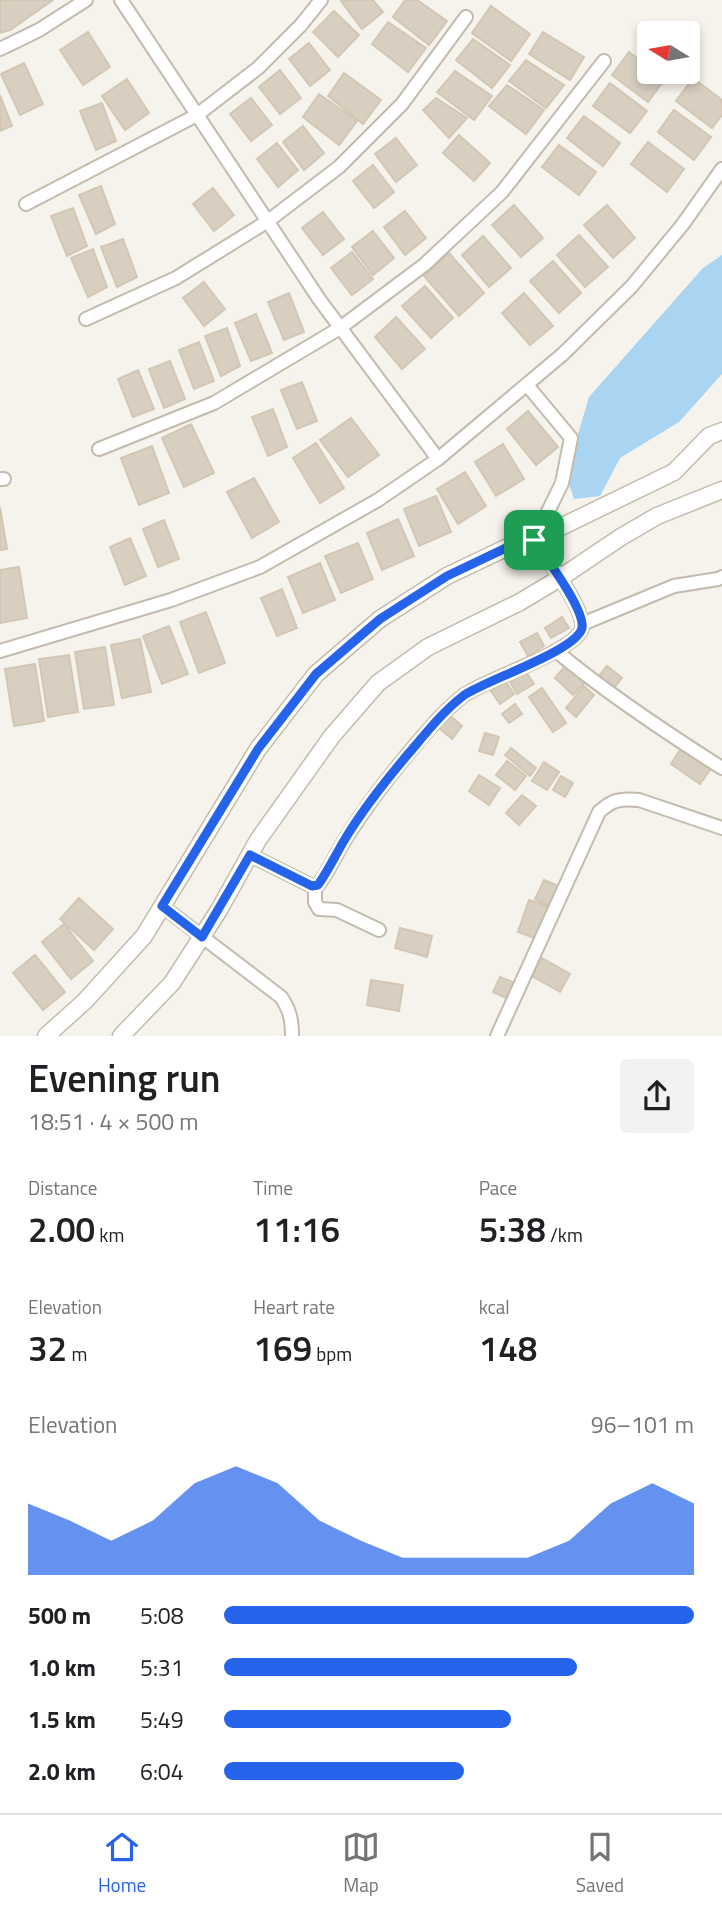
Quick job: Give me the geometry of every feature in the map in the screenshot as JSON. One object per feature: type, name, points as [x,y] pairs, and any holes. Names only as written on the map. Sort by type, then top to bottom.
[{"type":"street","points":[[0,49],[40,30],[86,0]]},
{"type":"street","points":[[121,0],[340,328],[438,459]]},
{"type":"street","points":[[26,204],[197,115],[258,68],[321,0]]},
{"type":"street","points":[[86,319],[176,278],[268,221],[339,167],[402,104],[466,17]]},
{"type":"street","points":[[99,449],[214,403],[340,328],[424,265],[502,192],[604,61]]},
{"type":"street","points":[[0,651],[171,600],[260,567],[378,500],[438,459],[563,354],[632,286],[683,224],[722,169]]},
{"type":"street","points":[[527,385],[571,438],[562,482],[534,540]]},
{"type":"street","points":[[46,1036],[85,1001],[144,936],[258,749],[316,674],[380,619],[447,576],[512,545],[534,540],[674,472],[709,436],[722,431]]},
{"type":"street","points":[[121,1036],[172,983],[258,840],[332,736],[378,683],[429,647],[520,602],[657,516],[722,490]]},
{"type":"street","points":[[379,930],[337,910],[319,909],[314,902],[315,886],[346,837],[390,774],[454,703],[468,692],[556,650],[579,634],[582,624],[570,594],[534,540]]},
{"type":"street","points":[[582,624],[674,586],[722,577]]},
{"type":"street","points":[[556,650],[650,722],[722,768]]},
{"type":"street","points":[[497,1036],[598,812],[610,802],[639,800],[722,828]]},
{"type":"street","points":[[250,855],[315,886]]},
{"type":"street","points":[[162,906],[281,997],[289,1008],[292,1036]]},
{"type":"water","points":[[722,255],[722,374],[679,422],[620,458],[600,496],[574,499],[566,475],[589,397],[703,268]]},
{"type":"building","points":[[0,0],[53,0],[10,30],[0,33]]},
{"type":"building","points":[[373,0],[383,12],[362,29],[341,1]]},
{"type":"building","points":[[405,0],[417,0],[447,21],[429,45],[393,17]]},
{"type":"building","points":[[491,6],[530,34],[511,61],[472,33]]},
{"type":"building","points":[[334,11],[359,35],[338,57],[313,32]]},
{"type":"building","points":[[388,22],[426,48],[408,72],[372,44]]},
{"type":"building","points":[[88,32],[110,67],[83,85],[60,50]]},
{"type":"building","points":[[543,32],[584,57],[570,80],[529,54]]},
{"type":"building","points":[[473,39],[510,65],[492,88],[456,60]]},
{"type":"building","points":[[309,43],[330,70],[310,86],[289,59]]},
{"type":"building","points":[[629,52],[637,58],[637,84],[661,84],[648,102],[612,75]]},
{"type":"building","points":[[526,60],[564,85],[546,108],[509,81]]},
{"type":"building","points":[[24,63],[43,104],[20,115],[1,74]]},
{"type":"building","points":[[280,70],[301,98],[280,114],[259,87]]},
{"type":"building","points":[[455,71],[492,96],[474,120],[437,92]]},
{"type":"building","points":[[344,73],[381,100],[363,124],[328,96]]},
{"type":"building","points":[[127,79],[149,113],[125,130],[102,96]]},
{"type":"building","points":[[610,83],[647,111],[630,133],[593,106]]},
{"type":"building","points":[[700,83],[722,100],[722,115],[712,128],[676,101],[689,84]]},
{"type":"building","points":[[507,85],[544,110],[526,134],[489,106]]},
{"type":"building","points":[[319,94],[357,121],[339,145],[303,117]]},
{"type":"building","points":[[0,95],[12,126],[0,131]]},
{"type":"building","points":[[251,98],[272,125],[251,141],[230,114]]},
{"type":"building","points":[[436,98],[467,118],[449,138],[423,110]]},
{"type":"building","points":[[102,103],[116,141],[96,150],[80,111]]},
{"type":"building","points":[[674,110],[711,137],[694,160],[658,132]]},
{"type":"building","points":[[584,116],[620,143],[603,166],[567,138]]},
{"type":"building","points":[[303,126],[324,153],[304,170],[283,142]]},
{"type":"building","points":[[459,135],[490,163],[474,181],[443,153]]},
{"type":"building","points":[[396,138],[417,165],[396,182],[375,154]]},
{"type":"building","points":[[648,142],[684,169],[667,192],[631,164]]},
{"type":"building","points":[[277,143],[298,170],[278,187],[257,159]]},
{"type":"building","points":[[559,145],[596,172],[579,195],[542,167]]},
{"type":"building","points":[[373,165],[394,192],[374,208],[353,181]]},
{"type":"building","points":[[101,186],[115,224],[96,234],[79,195]]},
{"type":"building","points":[[213,188],[234,215],[214,231],[193,204]]},
{"type":"building","points":[[514,205],[543,238],[521,257],[492,225]]},
{"type":"building","points":[[607,205],[635,238],[613,258],[584,225]]},
{"type":"building","points":[[73,208],[87,246],[67,256],[51,216]]},
{"type":"building","points":[[405,211],[426,238],[405,255],[384,227]]},
{"type":"building","points":[[323,212],[344,239],[323,255],[302,228]]},
{"type":"building","points":[[373,231],[394,258],[373,275],[352,247]]},
{"type":"building","points":[[579,235],[608,267],[585,287],[557,255]]},
{"type":"building","points":[[483,236],[511,268],[489,287],[462,255]]},
{"type":"building","points":[[123,239],[137,277],[117,287],[101,247]]},
{"type":"building","points":[[93,249],[107,287],[88,297],[71,258]]},
{"type":"building","points":[[352,252],[373,279],[352,295],[331,268]]},
{"type":"building","points":[[449,253],[484,293],[459,316],[424,276]]},
{"type":"building","points":[[553,261],[581,293],[559,313],[530,281]]},
{"type":"building","points":[[204,282],[225,309],[204,326],[183,298]]},
{"type":"building","points":[[425,286],[453,318],[431,338],[402,306]]},
{"type":"building","points":[[289,293],[304,332],[284,340],[268,302]]},
{"type":"building","points":[[524,293],[553,326],[530,345],[502,313]]},
{"type":"building","points":[[256,314],[272,353],[251,361],[235,323]]},
{"type":"building","points":[[396,317],[425,349],[402,369],[375,337]]},
{"type":"building","points":[[227,328],[240,366],[221,376],[205,336]]},
{"type":"building","points":[[199,342],[214,381],[194,389],[179,350]]},
{"type":"building","points":[[170,361],[185,399],[164,408],[149,369]]},
{"type":"building","points":[[138,370],[154,409],[133,417],[118,379]]},
{"type":"building","points":[[302,382],[317,421],[297,429],[281,390]]},
{"type":"building","points":[[273,409],[287,447],[268,456],[252,417]]},
{"type":"building","points":[[528,411],[558,447],[536,465],[507,429]]},
{"type":"building","points":[[351,418],[379,455],[348,477],[320,440]]},
{"type":"building","points":[[191,424],[214,473],[184,487],[162,438]]},
{"type":"building","points":[[316,443],[344,488],[320,503],[293,458]]},
{"type":"building","points":[[503,444],[524,479],[496,496],[475,462]]},
{"type":"building","points":[[152,446],[169,493],[139,505],[121,458]]},
{"type":"building","points":[[465,472],[486,506],[458,524],[437,489]]},
{"type":"building","points":[[254,478],[279,522],[252,538],[227,492]]},
{"type":"building","points":[[436,496],[451,532],[419,546],[404,509]]},
{"type":"building","points":[[0,507],[7,549],[0,550]]},
{"type":"building","points":[[398,519],[414,556],[382,570],[367,533]]},
{"type":"building","points":[[164,520],[179,559],[158,567],[143,529]]},
{"type":"building","points":[[130,538],[146,576],[125,585],[110,547]]},
{"type":"building","points":[[358,543],[373,579],[341,593],[325,556]]},
{"type":"building","points":[[320,563],[335,600],[303,613],[288,577]]},
{"type":"building","points":[[19,567],[27,618],[0,623],[0,570]]},
{"type":"building","points":[[282,589],[297,628],[277,636],[261,598]]},
{"type":"building","points":[[206,612],[225,663],[199,673],[180,622]]},
{"type":"building","points":[[562,617],[569,628],[551,638],[545,628]]},
{"type":"building","points":[[169,626],[188,674],[162,684],[143,636]]},
{"type":"building","points":[[537,633],[544,646],[528,656],[520,642]]},
{"type":"building","points":[[140,639],[151,692],[122,698],[111,645]]},
{"type":"building","points":[[105,647],[114,705],[84,709],[75,652]]},
{"type":"building","points":[[69,655],[78,712],[48,717],[39,659]]},
{"type":"building","points":[[35,664],[44,721],[14,726],[5,669]]},
{"type":"building","points":[[566,665],[585,682],[573,695],[555,678]]},
{"type":"building","points":[[607,666],[622,678],[613,689],[598,677]]},
{"type":"building","points":[[526,672],[534,684],[517,694],[510,682]]},
{"type":"building","points":[[505,681],[514,694],[500,704],[491,691]]},
{"type":"building","points":[[584,686],[594,695],[576,717],[566,708]]},
{"type":"building","points":[[542,688],[566,723],[553,732],[529,697]]},
{"type":"building","points":[[515,704],[522,714],[509,723],[502,714]]},
{"type":"building","points":[[448,714],[462,726],[452,739],[438,727]]},
{"type":"building","points":[[485,733],[499,737],[493,755],[479,751]]},
{"type":"building","points":[[682,747],[712,767],[700,784],[671,764]]},
{"type":"building","points":[[511,748],[536,768],[530,776],[505,755]]},
{"type":"building","points":[[507,761],[526,776],[515,790],[496,775]]},
{"type":"building","points":[[544,762],[559,772],[547,790],[532,781]]},
{"type":"building","points":[[479,775],[500,788],[489,805],[469,791]]},
{"type":"building","points":[[561,776],[573,783],[565,797],[553,790]]},
{"type":"building","points":[[522,795],[536,806],[519,825],[506,813]]},
{"type":"building","points":[[544,880],[559,886],[550,906],[535,899]]},
{"type":"building","points":[[79,898],[113,929],[94,950],[60,919]]},
{"type":"building","points":[[529,900],[550,907],[539,940],[518,932]]},
{"type":"building","points":[[64,924],[93,961],[71,979],[42,942]]},
{"type":"building","points":[[400,928],[432,936],[427,957],[395,948]]},
{"type":"building","points":[[35,955],[65,992],[43,1010],[13,973]]},
{"type":"building","points":[[542,958],[570,974],[560,992],[532,976]]},
{"type":"building","points":[[500,977],[515,983],[508,999],[493,992]]},
{"type":"building","points":[[371,980],[403,985],[399,1011],[367,1005]]},
{"type":"route","points":[[534,540],[570,594],[582,624],[579,634],[556,650],[468,692],[454,703],[390,774],[346,837],[318,885],[312,886],[250,855],[202,937],[162,906],[258,749],[316,674],[380,619],[447,576],[512,545],[534,540]]}]
